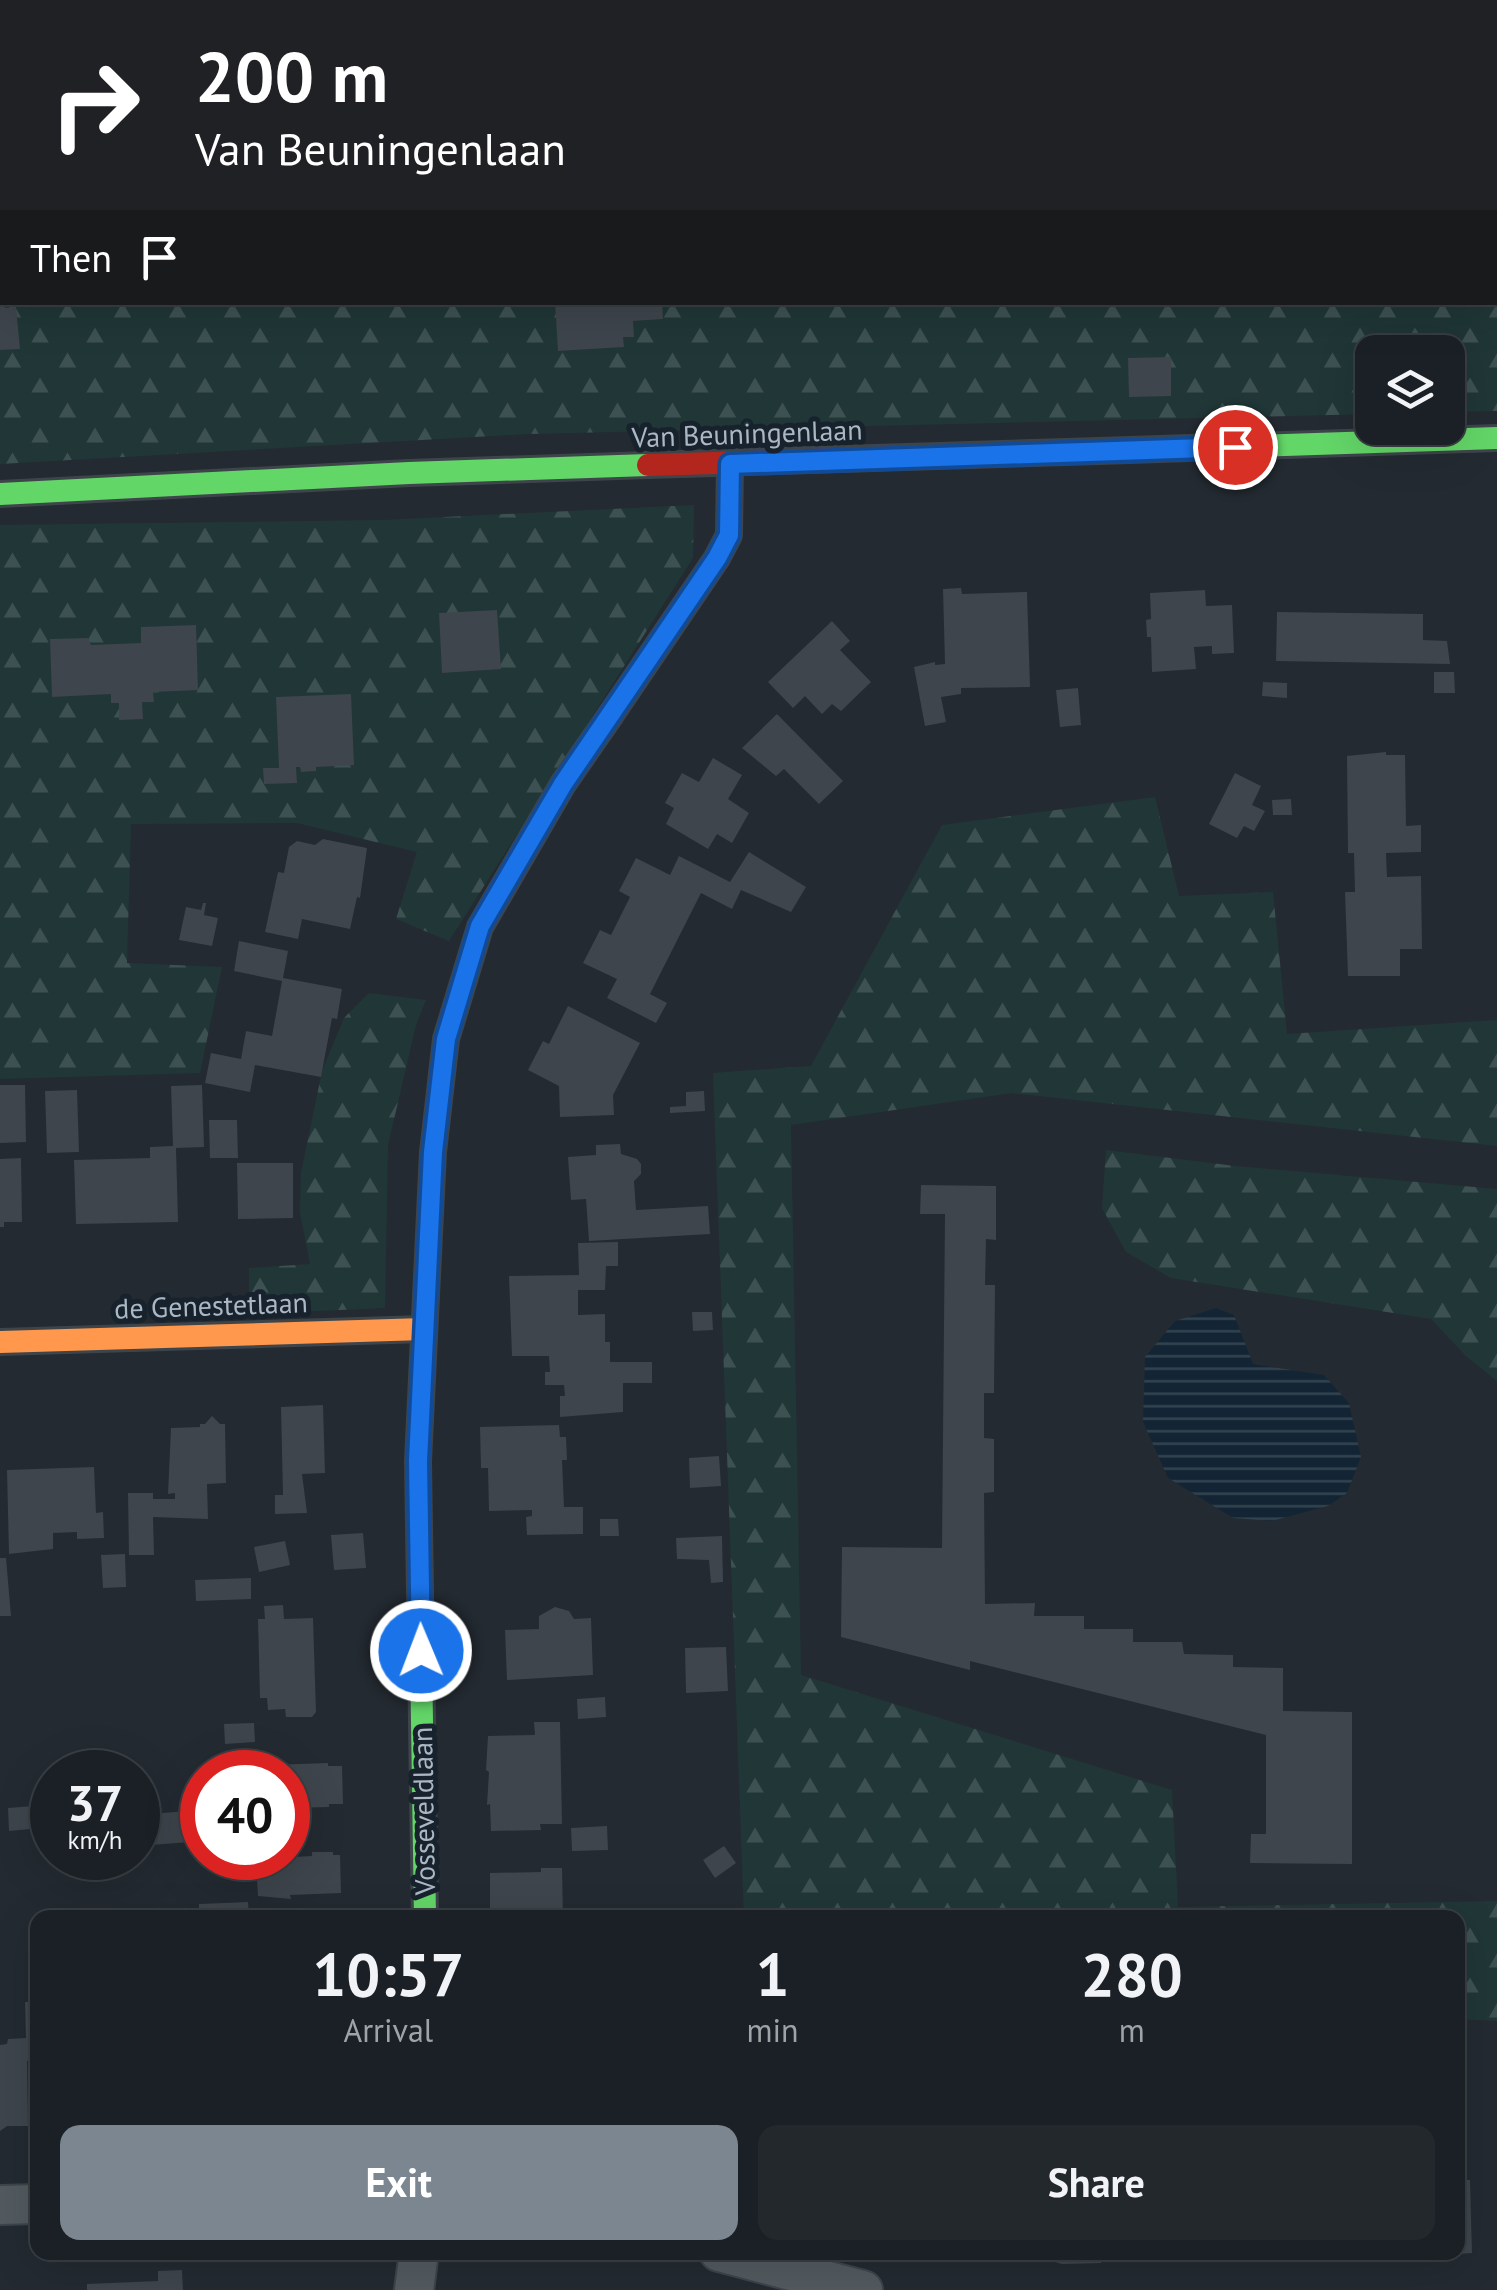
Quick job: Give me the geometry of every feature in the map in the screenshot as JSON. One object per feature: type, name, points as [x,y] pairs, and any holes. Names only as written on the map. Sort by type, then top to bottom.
[{"type":"street","name":"Van Beuningenlaan","points":[[0,494],[409,473],[1497,438]]},
{"type":"street","name":"Vosseveldlaan","points":[[425,1910],[418,1461],[433,1152],[446,1039],[480,926],[563,784],[729,535],[730,464]]},
{"type":"street","name":"de Genestetlaan","points":[[0,1342],[424,1328]]},
{"type":"street","points":[[0,2206],[30,2204]]},
{"type":"street","points":[[414,2290],[418,2260]]},
{"type":"street","points":[[749,2260],[863,2290]]},
{"type":"green space","points":[[0,305],[1497,305],[1497,411],[1465,412],[1465,335],[1355,335],[1355,414],[529,434],[0,464]]},
{"type":"green space","points":[[694,505],[693,558],[449,941],[396,919],[417,852],[297,823],[131,824],[127,963],[222,967],[200,1073],[0,1079],[0,525],[383,520]]},
{"type":"green space","points":[[1155,797],[1179,896],[1273,892],[1287,1034],[1497,1020],[1497,1146],[1012,1093],[791,1125],[801,1675],[1172,1790],[1178,1907],[1497,1901],[1497,2021],[1465,2019],[1465,1910],[744,1910],[713,1073],[811,1066],[942,825]]},
{"type":"green space","points":[[369,993],[426,1000],[416,1025],[388,1145],[385,1308],[249,1314],[249,1268],[310,1264],[300,1212],[301,1173],[322,1071],[344,1018]]},
{"type":"green space","points":[[1106,1150],[1235,1166],[1497,1189],[1497,1381],[1466,1356],[1431,1319],[1171,1278],[1126,1252],[1102,1208]]},
{"type":"water","points":[[1216,1308],[1234,1315],[1253,1364],[1324,1375],[1349,1403],[1361,1457],[1347,1493],[1328,1506],[1272,1521],[1233,1518],[1168,1478],[1143,1422],[1145,1357],[1175,1321]]},
{"type":"building","points":[[0,305],[16,307],[20,349],[0,350]]},
{"type":"building","points":[[555,305],[662,305],[663,319],[633,321],[634,337],[623,337],[624,347],[558,351]]},
{"type":"building","points":[[1171,357],[1171,396],[1129,397],[1128,358]]},
{"type":"building","points":[[961,588],[962,594],[1027,592],[1030,687],[961,688],[961,694],[941,697],[946,722],[925,726],[914,667],[945,664],[943,589]]},
{"type":"building","points":[[1205,590],[1206,606],[1232,605],[1234,653],[1212,654],[1212,646],[1194,647],[1196,669],[1152,672],[1151,637],[1147,637],[1146,620],[1151,619],[1150,593]]},
{"type":"building","points":[[497,610],[501,669],[442,673],[439,613]]},
{"type":"building","points":[[1277,612],[1423,614],[1423,640],[1447,641],[1450,664],[1276,661]]},
{"type":"building","points":[[832,621],[850,641],[840,650],[871,682],[841,711],[832,704],[822,714],[805,696],[793,708],[768,682]]},
{"type":"building","points":[[196,625],[198,690],[153,692],[154,702],[142,702],[143,719],[119,720],[119,703],[111,703],[111,694],[52,697],[50,639],[88,638],[91,645],[141,643],[141,627]]},
{"type":"building","points":[[1434,672],[1454,672],[1455,693],[1434,693]]},
{"type":"building","points":[[1263,682],[1287,683],[1287,698],[1262,696]]},
{"type":"building","points":[[1078,688],[1081,725],[1060,727],[1056,690]]},
{"type":"building","points":[[351,694],[354,765],[301,772],[296,767],[297,783],[264,784],[263,768],[279,768],[276,697]]},
{"type":"building","points":[[777,714],[843,781],[819,804],[784,769],[776,776],[742,748]]},
{"type":"building","points":[[1386,752],[1405,755],[1406,826],[1421,825],[1421,852],[1386,853],[1387,877],[1421,876],[1422,949],[1400,949],[1400,976],[1348,976],[1345,892],[1355,892],[1354,853],[1348,853],[1347,756]]},
{"type":"building","points":[[713,758],[742,775],[728,799],[749,813],[732,843],[717,834],[708,849],[666,824],[674,808],[665,803],[682,773],[699,782]]},
{"type":"building","points":[[1235,773],[1261,786],[1252,805],[1265,811],[1254,831],[1244,826],[1237,838],[1209,824]]},
{"type":"building","points":[[1291,799],[1292,815],[1273,815],[1272,800]]},
{"type":"building","points":[[323,839],[367,848],[360,898],[357,897],[350,929],[302,919],[298,939],[265,932],[278,872],[284,873],[289,847],[297,841],[315,845]]},
{"type":"building","points":[[749,852],[806,887],[791,912],[741,890],[732,909],[701,893],[650,994],[667,1003],[656,1023],[607,998],[617,979],[583,963],[600,930],[611,935],[630,897],[619,891],[636,858],[670,875],[679,856],[730,882]]},
{"type":"building","points":[[203,903],[204,915],[218,918],[212,946],[179,940],[186,907],[201,910]]},
{"type":"building","points":[[239,941],[288,951],[283,978],[342,989],[321,1077],[255,1065],[250,1092],[205,1083],[211,1053],[241,1059],[246,1031],[272,1036],[282,981],[234,971]]},
{"type":"building","points":[[568,1006],[640,1043],[613,1095],[614,1115],[560,1117],[559,1086],[528,1070],[543,1041],[549,1044]]},
{"type":"building","points":[[0,1085],[25,1085],[26,1142],[0,1143]]},
{"type":"building","points":[[202,1085],[204,1147],[176,1148],[178,1222],[76,1224],[74,1160],[150,1158],[150,1147],[173,1146],[171,1086]]},
{"type":"building","points":[[77,1090],[79,1152],[47,1153],[45,1091]]},
{"type":"building","points":[[704,1091],[705,1111],[670,1113],[670,1107],[686,1106],[686,1092]]},
{"type":"building","points":[[209,1120],[237,1120],[238,1158],[210,1158]]},
{"type":"building","points":[[620,1144],[621,1154],[641,1164],[641,1174],[634,1181],[636,1210],[708,1206],[710,1234],[589,1241],[586,1199],[571,1200],[568,1157],[596,1155],[596,1145]]},
{"type":"building","points":[[21,1158],[22,1222],[4,1222],[4,1227],[0,1227],[0,1159]]},
{"type":"building","points":[[237,1163],[293,1163],[293,1218],[238,1219]]},
{"type":"building","points":[[921,1185],[996,1186],[996,1240],[986,1239],[985,1285],[995,1285],[994,1393],[984,1393],[984,1438],[994,1439],[994,1492],[984,1493],[985,1604],[1035,1603],[1034,1616],[1084,1616],[1084,1629],[1133,1629],[1133,1642],[1182,1642],[1184,1654],[1233,1655],[1233,1667],[1283,1668],[1283,1711],[1352,1712],[1352,1864],[1250,1863],[1251,1834],[1266,1834],[1266,1735],[970,1661],[970,1670],[841,1637],[842,1547],[942,1548],[945,1214],[920,1214]]},
{"type":"building","points":[[618,1242],[618,1266],[606,1266],[605,1290],[578,1290],[578,1315],[605,1314],[610,1362],[652,1362],[652,1383],[623,1383],[623,1412],[560,1417],[564,1385],[545,1385],[545,1372],[550,1372],[549,1356],[512,1356],[509,1276],[579,1275],[578,1243]]},
{"type":"building","points":[[692,1312],[712,1312],[713,1330],[693,1331]]},
{"type":"building","points":[[323,1405],[325,1473],[302,1474],[307,1513],[275,1514],[275,1495],[283,1495],[281,1407]]},
{"type":"building","points":[[212,1416],[225,1424],[226,1483],[207,1484],[208,1519],[153,1517],[154,1555],[129,1555],[128,1493],[153,1493],[153,1499],[175,1499],[175,1493],[168,1494],[171,1428],[200,1427]]},
{"type":"building","points":[[559,1425],[560,1437],[566,1437],[567,1460],[562,1460],[564,1507],[583,1507],[583,1534],[527,1535],[526,1517],[532,1516],[532,1510],[489,1511],[488,1468],[481,1468],[480,1427]]},
{"type":"building","points":[[719,1456],[721,1486],[690,1488],[689,1458]]},
{"type":"building","points":[[94,1467],[96,1513],[103,1512],[104,1538],[77,1539],[77,1532],[53,1533],[53,1549],[9,1554],[7,1470]]},
{"type":"building","points":[[600,1519],[618,1519],[619,1536],[600,1536]]},
{"type":"building","points":[[363,1533],[366,1568],[334,1570],[331,1535]]},
{"type":"building","points":[[722,1536],[723,1582],[711,1583],[709,1560],[677,1559],[676,1538]]},
{"type":"building","points":[[285,1541],[290,1565],[259,1572],[254,1547]]},
{"type":"building","points":[[125,1554],[126,1587],[103,1588],[101,1555]]},
{"type":"building","points":[[0,1558],[6,1558],[11,1616],[0,1616]]},
{"type":"building","points":[[251,1578],[251,1599],[196,1601],[195,1580]]},
{"type":"building","points":[[283,1605],[284,1619],[313,1618],[316,1712],[312,1717],[286,1717],[285,1709],[268,1710],[267,1698],[260,1698],[258,1619],[265,1619],[264,1606]]},
{"type":"building","points":[[555,1607],[569,1611],[574,1619],[591,1618],[593,1675],[507,1680],[505,1630],[539,1629],[539,1616]]},
{"type":"building","points":[[726,1647],[728,1691],[686,1693],[685,1648]]},
{"type":"building","points":[[605,1697],[606,1717],[578,1719],[577,1699]]},
{"type":"building","points":[[534,1722],[560,1722],[562,1824],[540,1824],[541,1830],[491,1831],[490,1804],[487,1805],[488,1736],[535,1735]]},
{"type":"building","points":[[254,1723],[255,1742],[225,1744],[224,1724]]},
{"type":"building","points":[[310,1764],[342,1766],[343,1804],[310,1807]]},
{"type":"building","points":[[30,1806],[30,1829],[9,1831],[8,1808]]},
{"type":"building","points":[[180,1812],[180,1843],[160,1844],[160,1813]]},
{"type":"building","points":[[607,1826],[608,1850],[572,1851],[571,1828]]},
{"type":"building","points":[[724,1846],[736,1863],[715,1878],[703,1860]]},
{"type":"building","points":[[312,1852],[340,1855],[341,1893],[290,1895],[291,1899],[258,1896],[257,1880],[310,1880]]},
{"type":"building","points":[[541,1868],[562,1868],[563,1910],[490,1910],[490,1873],[541,1872]]},
{"type":"building","points":[[248,1902],[248,1910],[199,1910],[199,1904]]},
{"type":"building","points":[[25,2002],[30,2002],[28,2126],[7,2126],[0,2131],[0,2045],[7,2044],[8,2039],[26,2038]]},
{"type":"building","points":[[1465,2180],[1470,2180],[1472,2253],[1465,2254]]},
{"type":"building","points":[[1049,2260],[1101,2260],[1101,2263],[1062,2264]]},
{"type":"building","points":[[182,2270],[183,2290],[87,2290],[87,2284],[158,2281],[158,2271]]},
{"type":"traffic: fast","points":[[1099,451],[1497,438]]},
{"type":"traffic: fast","points":[[0,494],[648,465]]},
{"type":"traffic: fast","points":[[425,1910],[418,1461],[433,1152],[446,1039],[480,927],[563,784],[610,716]]},
{"type":"traffic: slow","points":[[0,1342],[424,1329]]},
{"type":"traffic: jam","points":[[648,465],[1099,451]]},
{"type":"traffic: jam","points":[[610,716],[729,535],[730,464]]},
{"type":"route","points":[[421,1651],[418,1461],[433,1152],[446,1039],[480,926],[563,784],[729,535],[730,464],[1235,447]]}]
